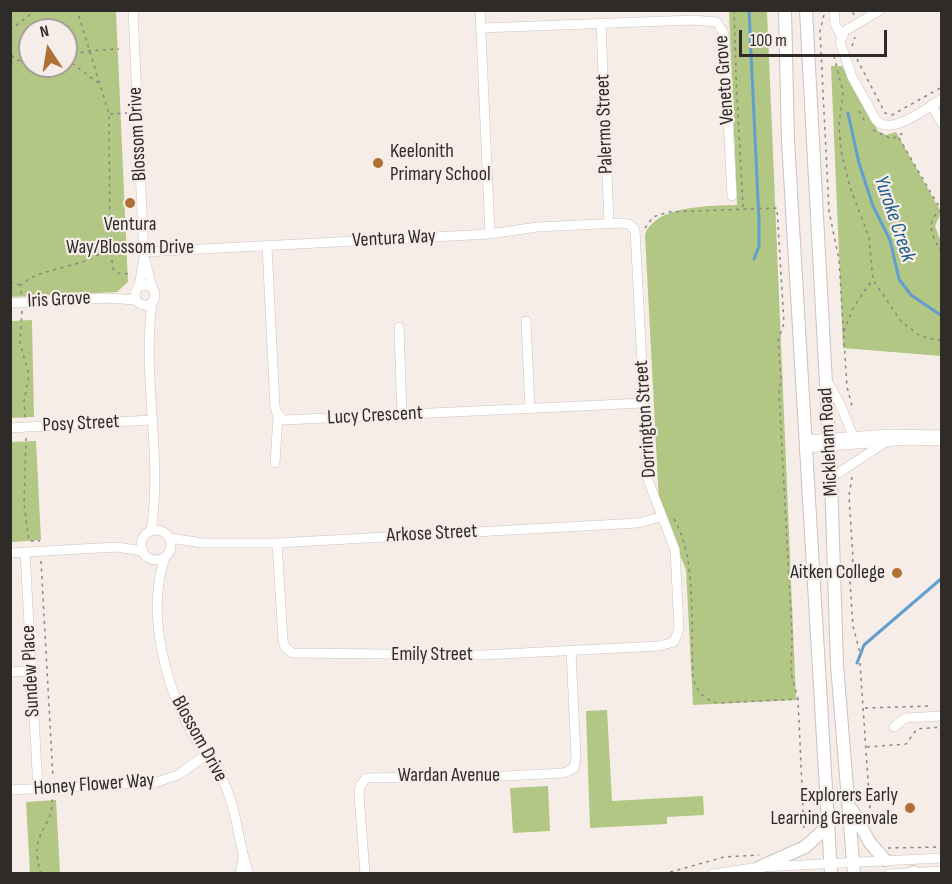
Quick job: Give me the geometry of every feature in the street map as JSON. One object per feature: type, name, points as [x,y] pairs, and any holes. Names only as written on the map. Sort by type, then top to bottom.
[{"type":"main road","name":"Mickleham Road","points":[[785,10],[788,141],[830,868]]},
{"type":"main road","name":"Mickleham Road","points":[[806,10],[831,478],[837,665],[853,868]]},
{"type":"main road","points":[[848,804],[870,843],[884,854]]},
{"type":"main road","points":[[760,861],[805,847],[827,827]]},
{"type":"street","name":"Blossom Drive","points":[[133,10],[144,255],[156,295],[152,303],[148,337],[155,501],[151,531]]},
{"type":"street","points":[[480,10],[490,234]]},
{"type":"street","points":[[834,10],[846,64],[879,123],[895,126],[942,99]]},
{"type":"street","points":[[841,35],[880,10]]},
{"type":"street","name":"Veneto Grove","points":[[481,28],[702,20],[714,21],[722,26],[732,196]]},
{"type":"street","name":"Palermo Street","points":[[601,24],[609,224]]},
{"type":"street","points":[[931,105],[942,123]]},
{"type":"street","name":"Ventura Way","points":[[144,255],[490,234],[537,227],[629,224],[640,234]]},
{"type":"street","name":"Dorrington Street","points":[[640,234],[648,480],[675,550],[679,633]]},
{"type":"street","points":[[267,246],[275,407],[278,416],[275,463]]},
{"type":"street","name":"Blossom Drive","points":[[144,255],[138,295],[148,337]]},
{"type":"street","points":[[152,287],[146,284],[138,295],[152,303]]},
{"type":"street","name":"Iris Grove","points":[[10,303],[138,295]]},
{"type":"street","points":[[526,321],[530,408]]},
{"type":"street","points":[[399,327],[402,415]]},
{"type":"street","points":[[826,379],[853,436]]},
{"type":"street","name":"Lucy Crescent","points":[[278,416],[288,421],[644,403]]},
{"type":"street","name":"Posy Street","points":[[10,428],[151,420]]},
{"type":"street","points":[[829,442],[853,436],[942,435]]},
{"type":"street","points":[[805,444],[942,441]]},
{"type":"street","points":[[831,478],[884,443]]},
{"type":"street","name":"Blossom Drive","points":[[155,501],[166,534]]},
{"type":"street","name":"Arkose Street","points":[[166,534],[202,543],[278,543],[638,523],[661,517]]},
{"type":"street","points":[[10,553],[116,547],[143,538],[151,531],[166,534],[168,553],[157,560],[145,554],[116,547]]},
{"type":"street","points":[[143,538],[145,554]]},
{"type":"street","name":"Arkose Street","points":[[168,553],[202,543]]},
{"type":"street","name":"Emily Street","points":[[278,543],[283,640],[285,647],[292,653],[482,655],[571,651],[666,645],[674,642],[679,633]]},
{"type":"street","name":"Sundew Place","points":[[25,552],[38,789]]},
{"type":"street","name":"Blossom Drive","points":[[168,553],[158,586],[160,636],[165,668],[176,700],[224,784],[232,804],[249,873]]},
{"type":"street","name":"Blossom Drive","points":[[145,554],[158,586]]},
{"type":"street","name":"Wardan Avenue","points":[[365,873],[359,795],[362,782],[366,778],[504,776],[569,772],[576,762],[571,651]]},
{"type":"street","points":[[10,672],[31,671]]},
{"type":"street","points":[[894,727],[905,718],[942,716]]},
{"type":"street","name":"Honey Flower Way","points":[[10,790],[169,780],[206,755]]},
{"type":"street","points":[[713,873],[760,861],[853,868],[884,854],[942,858]]},
{"type":"street","name":"Blossom Drive","points":[[240,873],[243,855]]},
{"type":"street","points":[[889,873],[942,871]]},
{"type":"path","points":[[10,30],[36,10]]},
{"type":"path","points":[[77,10],[88,51],[110,114],[112,166],[110,244],[113,269],[118,273],[141,273]]},
{"type":"path","points":[[734,10],[743,207]]},
{"type":"path","points":[[825,10],[820,31],[829,212],[839,260],[847,387],[854,413],[846,418]]},
{"type":"path","points":[[858,10],[853,13],[863,32],[854,38],[852,45],[862,71],[885,113],[892,115],[942,87]]},
{"type":"path","points":[[10,48],[12,62]]},
{"type":"path","points":[[78,54],[88,51],[119,49]]},
{"type":"path","points":[[78,67],[101,84]]},
{"type":"path","points":[[843,92],[847,90]]},
{"type":"path","points":[[843,99],[841,151],[869,237],[873,280],[901,321],[920,336],[942,341]]},
{"type":"path","points":[[110,114],[136,113]]},
{"type":"path","points":[[898,136],[941,210],[931,226],[942,254]]},
{"type":"path","points":[[640,234],[653,217],[663,213],[743,207],[777,208],[784,323],[778,341],[781,379],[779,393],[792,635],[791,673],[798,699],[804,832]]},
{"type":"path","points":[[21,285],[36,274],[92,257],[110,244]]},
{"type":"path","points":[[844,339],[849,315],[873,280]]},
{"type":"path","points":[[10,282],[21,285]]},
{"type":"path","points":[[21,285],[20,344],[29,375],[24,400],[27,462],[24,504],[29,541],[40,541],[53,778],[50,778],[51,788]]},
{"type":"path","points":[[851,464],[854,472],[849,496],[853,558],[850,582],[864,708],[870,809],[875,829]]},
{"type":"path","points":[[672,516],[682,533],[688,557],[693,678],[700,693],[712,702],[719,703],[798,699]]},
{"type":"path","points":[[864,708],[942,706]]},
{"type":"path","points":[[866,747],[901,746],[909,742],[917,729],[942,727]]},
{"type":"path","points":[[41,873],[36,843],[50,815],[52,799]]},
{"type":"path","points":[[884,854],[942,847]]},
{"type":"path","points":[[663,873],[724,857],[760,861]]},
{"type":"green space","points":[[11,10],[116,11],[128,282],[117,292],[11,297]]},
{"type":"green space","points":[[729,11],[767,11],[796,700],[693,705],[686,570],[659,503],[645,235],[651,225],[671,213],[699,207],[737,205]]},
{"type":"green space","points":[[831,66],[842,66],[878,131],[886,135],[896,132],[941,212],[935,226],[941,242],[941,356],[843,348]]},
{"type":"green space","points":[[32,320],[34,417],[11,418],[11,321]]},
{"type":"green space","points":[[36,441],[41,540],[12,542],[11,442]]},
{"type":"green space","points":[[607,710],[612,801],[703,796],[704,815],[667,817],[667,824],[590,828],[586,711]]},
{"type":"green space","points":[[548,786],[550,831],[513,833],[510,788]]},
{"type":"green space","points":[[56,800],[60,873],[30,873],[26,802]]},
{"type":"waterway","points":[[749,10],[759,221],[759,246],[754,259]]},
{"type":"waterway","name":"Yuroke Creek","points":[[848,113],[859,163],[873,206],[890,240],[899,279],[911,295],[942,316]]},
{"type":"waterway","points":[[857,663],[864,645],[942,578]]},
{"type":"place","name":"Keelonith Primary School","points":[[378,163]]},
{"type":"place","name":"Ventura Way/Blossom Drive","points":[[130,203]]},
{"type":"place","name":"Aitken College","points":[[897,573]]},
{"type":"place","name":"Explorers Early Learning Greenvale","points":[[910,808]]}]
